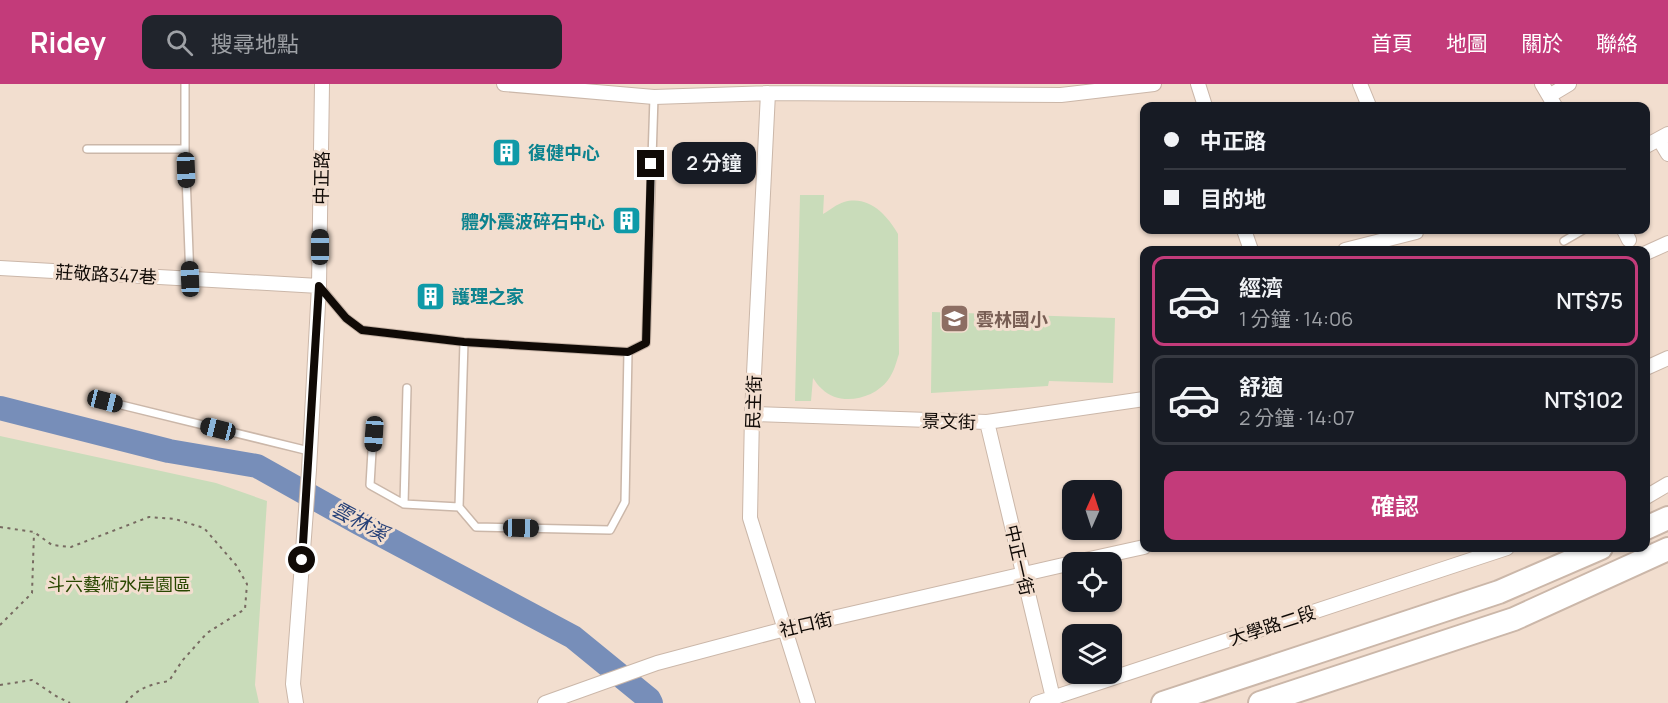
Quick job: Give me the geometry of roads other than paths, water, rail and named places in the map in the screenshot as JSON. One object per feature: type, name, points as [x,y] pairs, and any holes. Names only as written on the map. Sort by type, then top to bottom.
[{"type":"main road","points":[[1650,526],[1668,518]]},
{"type":"main road","points":[[1260,703],[1514,619],[1668,549]]},
{"type":"main road","points":[[1164,703],[1499,592],[1591,552]]},
{"type":"main road","points":[[1602,552],[1614,573]]},
{"type":"street","name":"中正路","points":[[296,703],[293,684],[309,470],[319,286],[322,84]]},
{"type":"street","points":[[504,84],[654,91],[768,93],[872,89],[1061,95],[1154,84]]},
{"type":"street","points":[[1198,84],[1204,102]]},
{"type":"street","points":[[1360,84],[1367,102]]},
{"type":"street","points":[[1549,96],[1569,84]]},
{"type":"street","name":"民主街","points":[[768,93],[752,414],[750,518],[808,703]]},
{"type":"street","points":[[1650,144],[1664,136],[1668,154]]},
{"type":"street","points":[[1361,246],[1408,234]]},
{"type":"street","points":[[1650,251],[1668,243]]},
{"type":"street","name":"莊敬路347巷","points":[[0,268],[319,286]]},
{"type":"street","points":[[1650,366],[1668,358]]},
{"type":"street","name":"景文街","points":[[752,414],[987,422],[1140,400]]},
{"type":"street","name":"中正一街","points":[[987,422],[1053,698]]},
{"type":"street","points":[[1650,494],[1668,484]]},
{"type":"street","name":"社口街","points":[[1122,552],[1140,548]]},
{"type":"street","name":"大學路二段","points":[[1037,703],[1495,552]]},
{"type":"street","name":"社口街","points":[[545,703],[657,663],[785,629],[1062,566]]},
{"type":"lane","points":[[185,84],[190,279]]},
{"type":"lane","points":[[319,286],[346,318],[362,330],[464,342],[628,352],[646,343],[654,91]]},
{"type":"lane","points":[[87,149],[185,149]]},
{"type":"lane","points":[[1564,241],[1576,234]]},
{"type":"lane","points":[[464,342],[459,507],[476,527],[610,530],[625,502],[628,352]]},
{"type":"lane","points":[[404,504],[407,388]]},
{"type":"lane","points":[[105,401],[309,451]]},
{"type":"lane","points":[[374,434],[370,485],[404,504],[459,507]]},
{"type":"waterway","name":"雲林溪","points":[[0,408],[169,451],[257,466],[573,637],[651,703]]},
{"type":"place","name":"復健中心","points":[[507,152]]},
{"type":"place","name":"體外震波碎石中心","points":[[626,221]]},
{"type":"place","name":"護理之家","points":[[431,296]]},
{"type":"place","name":"雲林國小","points":[[955,319]]},
{"type":"park label","name":"斗六藝術水岸園區","points":[[119,584]]}]
